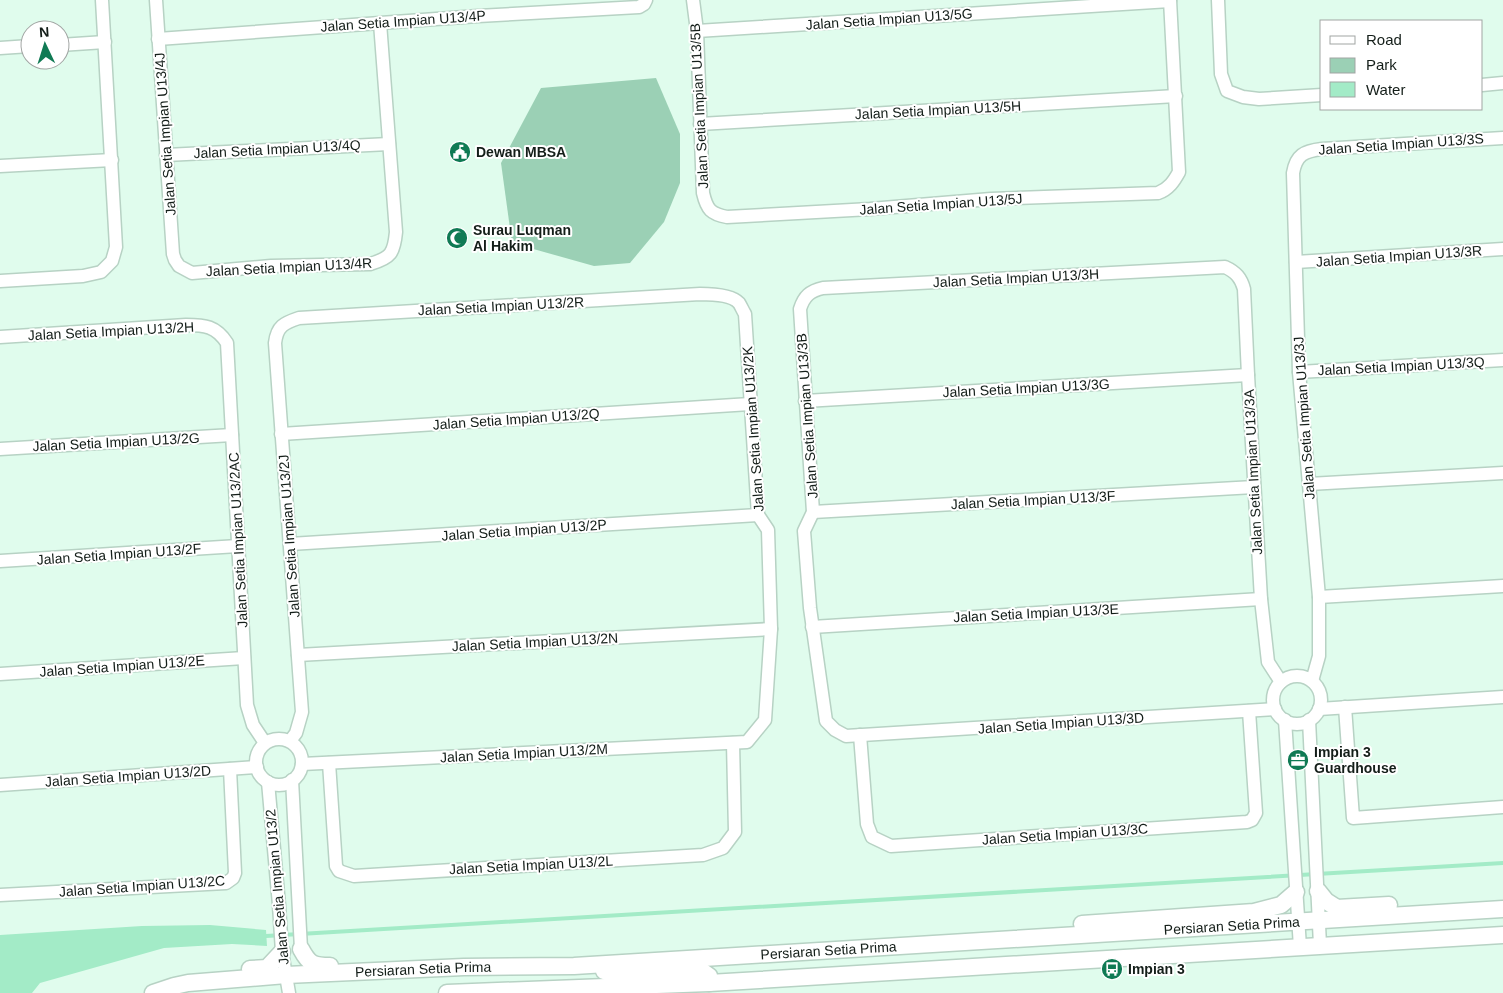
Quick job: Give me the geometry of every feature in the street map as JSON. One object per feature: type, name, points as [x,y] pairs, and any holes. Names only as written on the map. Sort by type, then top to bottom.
[{"type":"street","points":[[0,281],[83,276],[101,272],[112,261],[116,247],[102,0]]},
{"type":"street","name":"Jalan Setia Impian U13/4J","points":[[156,0],[173,254],[179,266]]},
{"type":"street","name":"Jalan Setia Impian U13/4P","points":[[158,39],[639,6],[644,4],[646,0]]},
{"type":"street","name":"Jalan Setia Impian U13/5B","points":[[693,0],[697,31],[703,193],[705,202],[710,210]]},
{"type":"street","points":[[1170,0],[1176,96]]},
{"type":"street","name":"Jalan Setia Impian U13/5G","points":[[697,31],[1170,0]]},
{"type":"street","points":[[1218,0],[1221,74],[1227,90],[1243,97],[1258,99],[1320,95]]},
{"type":"street","points":[[380,23],[388,144]]},
{"type":"street","points":[[70,44],[105,42]]},
{"type":"street","points":[[0,48],[20,47]]},
{"type":"street","points":[[1483,85],[1503,84]]},
{"type":"street","name":"Jalan Setia Impian U13/5H","points":[[700,124],[1176,96]]},
{"type":"street","name":"Jalan Setia Impian U13/5J","points":[[710,210],[716,215],[727,217],[870,209],[991,199],[1158,193],[1170,185],[1179,172],[1176,96]]},
{"type":"street","name":"Jalan Setia Impian U13/3S","points":[[1301,156],[1310,150],[1322,148],[1503,138]]},
{"type":"street","name":"Jalan Setia Impian U13/4Q","points":[[166,155],[388,144]]},
{"type":"street","name":"Jalan Setia Impian U13/4R","points":[[179,266],[192,273],[271,266],[370,264],[384,260],[394,248],[396,232],[388,144]]},
{"type":"street","name":"Jalan Setia Impian U13/3J","points":[[1301,156],[1295,163],[1293,174],[1298,372],[1319,597],[1319,656],[1312,681]]},
{"type":"street","points":[[0,166],[112,160]]},
{"type":"street","name":"Jalan Setia Impian U13/3R","points":[[1296,262],[1503,249]]},
{"type":"street","name":"Jalan Setia Impian U13/3H","points":[[808,294],[823,288],[1225,267]]},
{"type":"street","name":"Jalan Setia Impian U13/3A","points":[[1225,267],[1238,274],[1244,289],[1261,599],[1268,662],[1281,682]]},
{"type":"street","name":"Jalan Setia Impian U13/2R","points":[[280,328],[285,322],[299,318],[700,294],[713,294],[725,297]]},
{"type":"street","name":"Jalan Setia Impian U13/3B","points":[[808,294],[802,301],[800,309],[813,512],[804,531],[810,608],[826,721],[835,730],[846,736]]},
{"type":"street","name":"Jalan Setia Impian U13/2K","points":[[725,297],[738,302],[745,314],[758,515],[768,530],[771,629],[765,720],[747,742]]},
{"type":"street","name":"Jalan Setia Impian U13/2H","points":[[0,337],[186,324],[212,328],[220,333]]},
{"type":"street","name":"Jalan Setia Impian U13/2J","points":[[280,328],[276,335],[275,343],[302,712],[296,733],[290,741]]},
{"type":"street","name":"Jalan Setia Impian U13/2AC","points":[[220,333],[227,343],[247,705],[253,725],[265,744]]},
{"type":"street","name":"Jalan Setia Impian U13/3Q","points":[[1298,372],[1503,360]]},
{"type":"street","name":"Jalan Setia Impian U13/3G","points":[[805,401],[1248,374]]},
{"type":"street","name":"Jalan Setia Impian U13/2Q","points":[[282,434],[750,404]]},
{"type":"street","name":"Jalan Setia Impian U13/2G","points":[[0,449],[232,435]]},
{"type":"street","points":[[1309,484],[1503,473]]},
{"type":"street","name":"Jalan Setia Impian U13/3F","points":[[813,512],[1254,487]]},
{"type":"street","name":"Jalan Setia Impian U13/2P","points":[[290,544],[758,515]]},
{"type":"street","name":"Jalan Setia Impian U13/2F","points":[[0,561],[238,546]]},
{"type":"street","points":[[1319,597],[1503,586]]},
{"type":"street","name":"Jalan Setia Impian U13/3E","points":[[812,627],[1261,599]]},
{"type":"street","name":"Jalan Setia Impian U13/2N","points":[[298,655],[771,629]]},
{"type":"street","name":"Jalan Setia Impian U13/2E","points":[[0,674],[244,658]]},
{"type":"street","points":[[1302,676],[1312,681],[1320,694],[1320,709],[1309,720],[1297,724],[1280,716],[1273,702],[1274,695],[1281,682],[1291,677],[1302,676]]},
{"type":"street","points":[[1320,709],[1503,697]]},
{"type":"street","points":[[1345,707],[1353,818],[1503,807]]},
{"type":"street","name":"Jalan Setia Impian U13/3D","points":[[846,736],[1275,709]]},
{"type":"street","name":"Jalan Setia Impian U13/3C","points":[[860,736],[867,824],[872,837],[891,846],[1247,822],[1252,820],[1256,813],[1249,711]]},
{"type":"street","points":[[1286,720],[1300,946]]},
{"type":"street","points":[[1309,720],[1320,945]]},
{"type":"street","points":[[277,739],[290,741],[299,751],[302,764],[300,771],[292,780],[280,785],[268,782],[259,773],[257,754],[265,744],[277,739]]},
{"type":"street","name":"Jalan Setia Impian U13/2M","points":[[302,764],[747,742]]},
{"type":"street","name":"Jalan Setia Impian U13/2L","points":[[329,763],[336,866],[339,871],[354,876],[703,855],[723,848],[735,832],[733,743]]},
{"type":"street","name":"Jalan Setia Impian U13/2D","points":[[0,785],[257,767]]},
{"type":"street","name":"Jalan Setia Impian U13/2C","points":[[0,895],[226,882],[233,878],[235,873],[230,769]]},
{"type":"street","name":"Jalan Setia Impian U13/2","points":[[292,780],[300,949]]},
{"type":"street","name":"Jalan Setia Impian U13/2","points":[[268,782],[282,951],[289,993]]},
{"type":"street","points":[[273,844],[295,843]]},
{"type":"street","points":[[1318,891],[1326,901],[1337,908],[1429,904],[1466,911]]},
{"type":"street","points":[[1037,938],[1071,925],[1254,912],[1281,906],[1296,892]]},
{"type":"street","name":"Persiaran Setia Prima","points":[[153,993],[188,983],[286,975],[464,967],[574,966],[1503,909]]},
{"type":"street","name":"Persiaran Setia Prima","points":[[446,993],[709,983],[1503,935]]},
{"type":"street","points":[[300,949],[308,962],[318,966],[429,960],[464,967]]},
{"type":"street","points":[[188,983],[207,972],[267,968],[282,951]]},
{"type":"street","points":[[574,966],[623,974],[702,971],[709,976],[709,983]]},
{"type":"green space","points":[[656,78],[680,134],[680,183],[664,222],[630,263],[594,266],[512,243],[501,163],[541,88]]},
{"type":"water","points":[[210,925],[266,930],[267,946],[232,944],[164,948],[40,983],[32,993],[0,993],[0,935],[142,926]]},
{"type":"waterway","points":[[266,936],[1503,863]]},
{"type":"place","name":"Dewan MBSA","points":[[460,152]]},
{"type":"place","name":"Surau Luqman Al Hakim","points":[[457,238]]},
{"type":"place","name":"Impian 3 Guardhouse","points":[[1298,760]]},
{"type":"place","name":"Impian 3","points":[[1112,969]]}]
